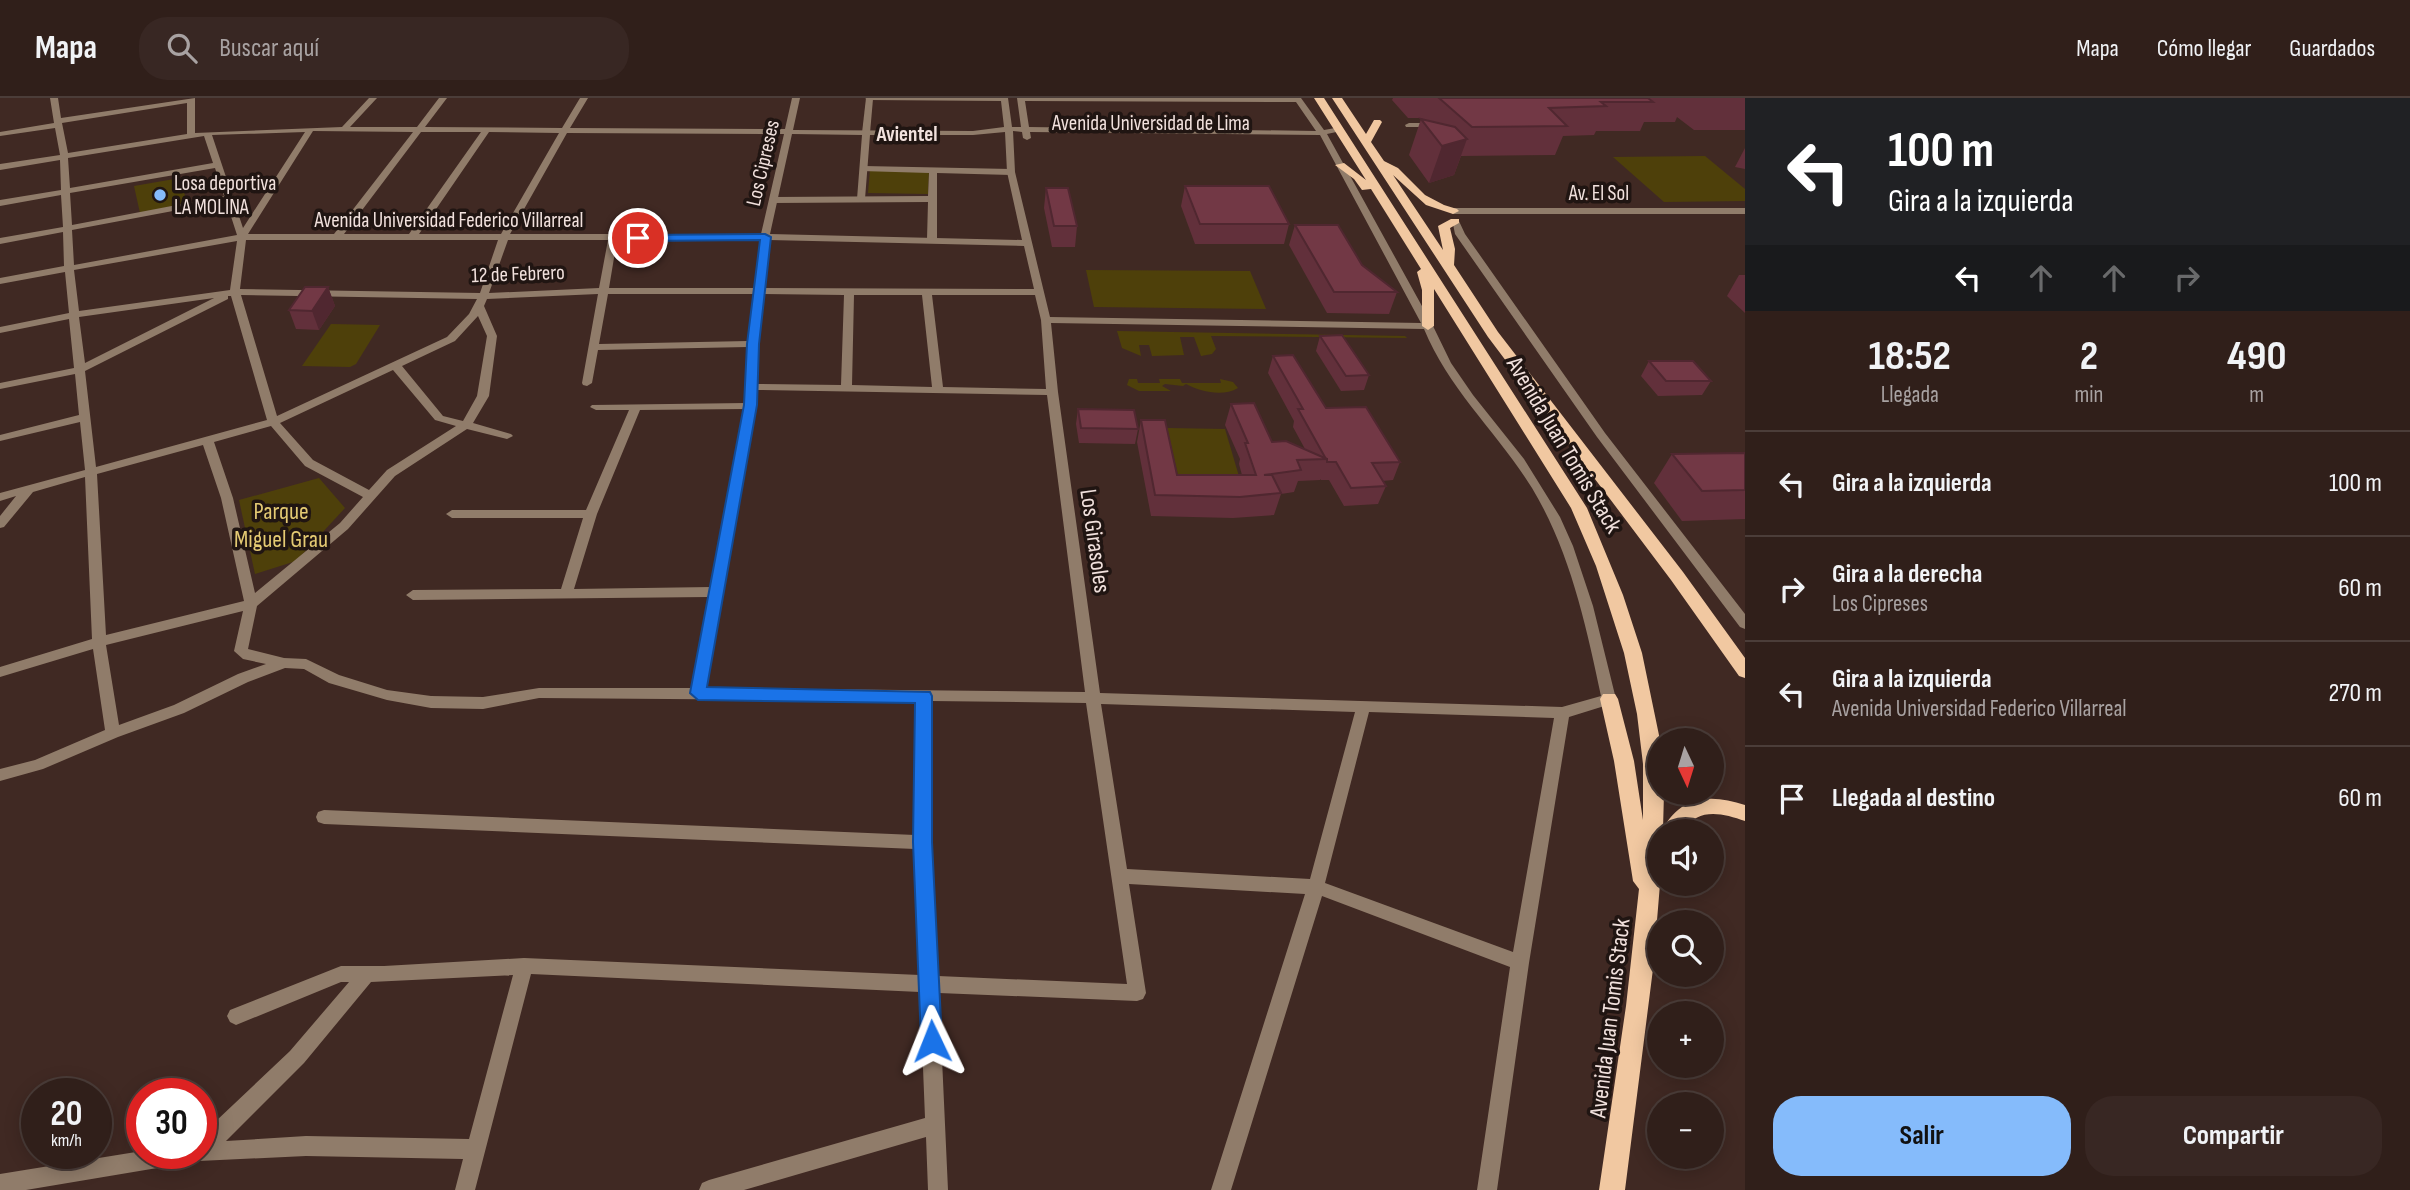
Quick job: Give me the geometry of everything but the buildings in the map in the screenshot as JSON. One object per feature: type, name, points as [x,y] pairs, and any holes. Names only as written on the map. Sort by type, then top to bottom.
[{"type":"main road","name":"Avenida Juan Tomis Stack","points":[[1319,98],[1330,134],[1404,234],[1579,508],[1605,564],[1626,620],[1642,687],[1651,747],[1655,809],[1646,934],[1633,1052],[1612,1190]]},
{"type":"main road","name":"Avenida Juan Tomis Stack","points":[[1337,98],[1369,138],[1378,160],[1535,392],[1677,576],[1745,671]]},
{"type":"main road","points":[[1377,122],[1369,138],[1430,206],[1454,216],[1444,226],[1449,249],[1448,265]]},
{"type":"main road","points":[[1378,160],[1399,172]]},
{"type":"main road","points":[[1340,165],[1358,177],[1404,234]]},
{"type":"main road","points":[[1417,255],[1428,290],[1428,326]]},
{"type":"main road","points":[[1609,699],[1624,761],[1647,909]]},
{"type":"main road","points":[[1680,819],[1700,805],[1723,805],[1745,813]]},
{"type":"main road","points":[[1646,934],[1654,896]]},
{"type":"street","points":[[54,98],[64,156],[65,229],[91,474],[99,642],[113,733]]},
{"type":"street","points":[[345,128],[373,98]]},
{"type":"street","points":[[337,237],[443,98]]},
{"type":"street","points":[[0,497],[273,422],[452,339],[471,323],[482,301],[504,237],[584,98]]},
{"type":"street","name":"Los Cipreses","points":[[698,693],[751,405],[753,344],[765,237],[796,98]]},
{"type":"street","points":[[861,199],[869,98],[1004,99]]},
{"type":"street","points":[[1026,135],[1021,98],[1297,99]]},
{"type":"street","points":[[0,134],[191,99],[191,135]]},
{"type":"street","name":"Los Girasoles","points":[[929,985],[1137,993],[1093,698],[1052,392],[1046,320],[1011,172],[1004,99]]},
{"type":"street","name":"Avenida Juan Tomis Stack","points":[[1297,99],[1330,134],[1340,165],[1466,397],[1521,462],[1563,536],[1588,604],[1609,699]]},
{"type":"street","points":[[1409,125],[1424,125]]},
{"type":"street","name":"Avenida Universidad de Lima","points":[[0,167],[207,133],[345,128],[1026,135],[1330,134]]},
{"type":"street","points":[[311,129],[242,237],[235,292],[273,422],[309,463],[371,496]]},
{"type":"street","points":[[412,237],[487,129]]},
{"type":"street","points":[[207,133],[242,237]]},
{"type":"street","points":[[0,203],[217,164]]},
{"type":"street","points":[[864,169],[1011,172]]},
{"type":"street","points":[[932,239],[933,169]]},
{"type":"street","points":[[0,241],[229,198]]},
{"type":"street","points":[[774,200],[931,199]]},
{"type":"street","name":"Av. El Sol","points":[[1454,216],[1745,211]]},
{"type":"street","name":"Avenida Juan Tomis Stack","points":[[1454,216],[1460,234],[1601,435],[1745,624]]},
{"type":"street","name":"Av. El Sol","points":[[1454,216],[1467,219],[1745,219]]},
{"type":"street","name":"Avenida Universidad Federico Villarreal","points":[[0,281],[242,237],[765,237],[1029,243]]},
{"type":"street","points":[[587,383],[613,238]]},
{"type":"street","points":[[846,389],[849,290]]},
{"type":"street","name":"12 de Febrero","points":[[0,330],[73,315],[235,292],[482,301],[602,291],[1040,292]]},
{"type":"street","points":[[927,291],[938,390]]},
{"type":"street","points":[[0,386],[79,370],[235,292]]},
{"type":"street","points":[[0,672],[99,642],[251,604],[344,526],[390,473],[467,424],[484,396],[492,336],[482,301]]},
{"type":"street","points":[[1046,320],[1428,326]]},
{"type":"street","points":[[594,347],[753,344]]},
{"type":"street","points":[[395,365],[439,418],[507,436]]},
{"type":"street","points":[[751,387],[1052,392]]},
{"type":"street","points":[[596,407],[751,405]]},
{"type":"street","points":[[566,594],[591,514],[636,407]]},
{"type":"street","points":[[0,438],[85,417]]},
{"type":"street","points":[[208,442],[227,498],[251,604],[241,651],[284,663],[306,664],[334,678],[387,695],[431,702],[483,703],[539,693],[1093,698],[1562,713],[1609,699]]},
{"type":"street","points":[[0,524],[29,489]]},
{"type":"street","points":[[452,514],[591,514]]},
{"type":"street","points":[[413,595],[716,592]]},
{"type":"street","points":[[0,775],[38,765],[179,709],[243,678],[284,663]]},
{"type":"street","points":[[924,696],[923,842],[938,1190]]},
{"type":"street","points":[[1221,1190],[1316,887],[1363,708]]},
{"type":"street","points":[[1487,1190],[1520,963],[1562,713]]},
{"type":"street","points":[[324,817],[923,842]]},
{"type":"street","points":[[1120,876],[1316,887],[1520,963]]},
{"type":"street","points":[[236,1016],[341,974],[524,966],[929,985]]},
{"type":"street","points":[[466,1190],[524,966]]},
{"type":"street","points":[[217,1134],[297,1057],[367,974]]},
{"type":"street","points":[[709,1190],[935,1125]]},
{"type":"street","points":[[217,1151],[306,1146],[476,1149]]},
{"type":"street","points":[[0,1184],[126,1164]]},
{"type":"green space","points":[[1705,156],[1745,189],[1745,201],[1664,202],[1613,157]]},
{"type":"green space","points":[[870,170],[929,171],[928,194],[868,193]]},
{"type":"green space","name":"Losa deportiva LA MOLINA","points":[[180,178],[187,203],[140,213],[134,186]]},
{"type":"green space","points":[[1086,270],[1250,271],[1266,309],[1094,307]]},
{"type":"green space","points":[[331,324],[380,325],[356,364],[350,367],[302,366]]},
{"type":"green space","points":[[1117,331],[1407,338],[1211,336],[1216,349],[1212,354],[1201,356],[1194,337],[1180,337],[1184,355],[1152,356],[1149,345],[1139,345],[1141,356],[1122,348]]},
{"type":"green space","points":[[1129,379],[1137,379],[1138,383],[1180,379],[1182,383],[1221,383],[1220,379],[1233,382],[1238,388],[1219,393],[1186,384],[1165,384],[1162,386],[1171,391],[1139,391],[1127,385]]},
{"type":"green space","points":[[1167,428],[1225,429],[1243,490],[1181,488]]},
{"type":"green space","name":"Parque Miguel Grau","points":[[319,478],[345,508],[296,561],[255,574],[239,500]]},
{"type":"place","name":"Losa deportiva LA MOLINA","points":[[160,195]]},
{"type":"district","name":"Avientel","points":[[907,134]]},
{"type":"route","points":[[638,238],[765,237],[753,344],[751,405],[698,693],[924,696],[923,842],[932,1041]]}]
